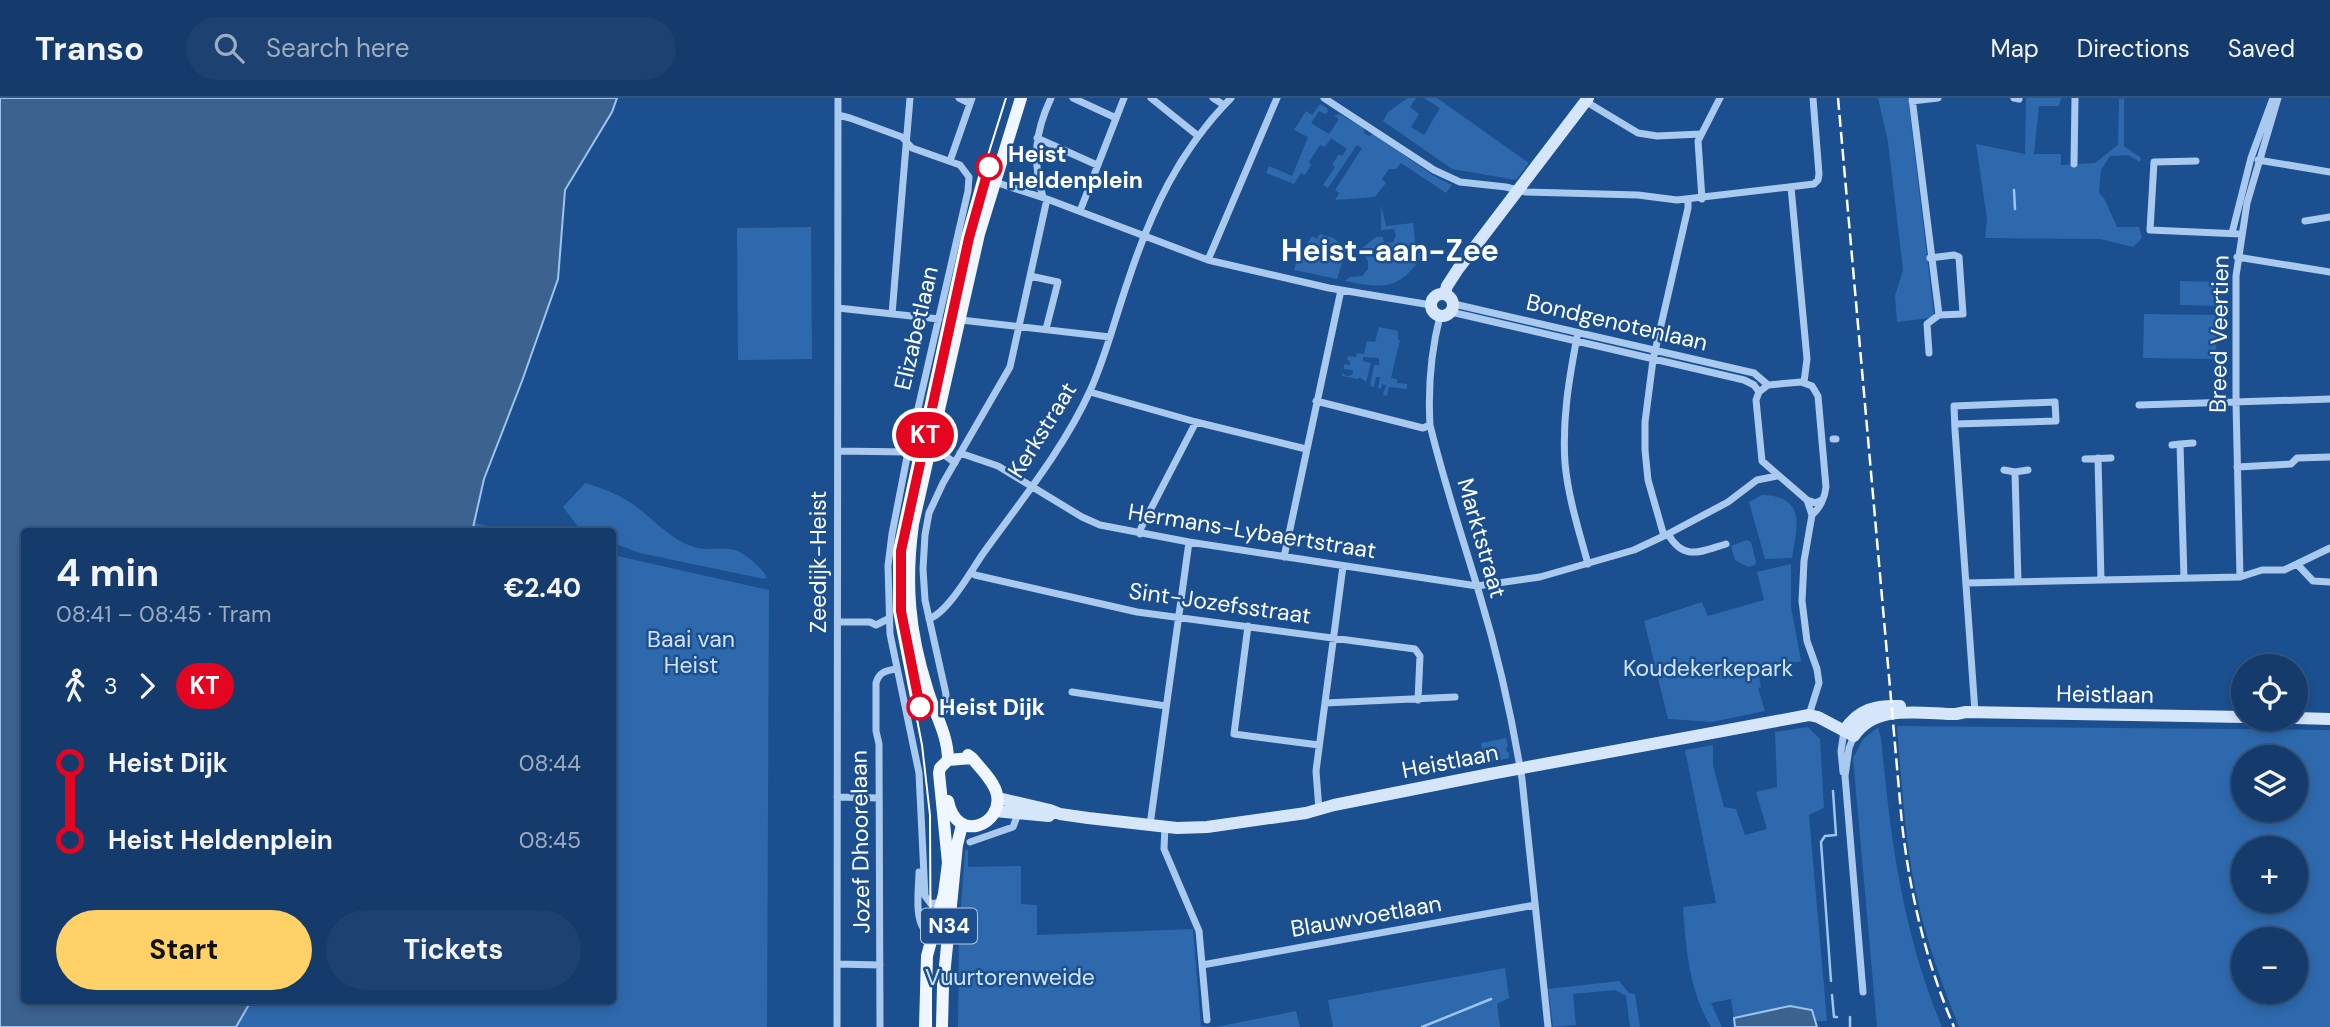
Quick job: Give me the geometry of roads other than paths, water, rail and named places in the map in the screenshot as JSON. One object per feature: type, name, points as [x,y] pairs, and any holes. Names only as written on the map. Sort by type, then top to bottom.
[{"type":"main road","name":"N34","points":[[925,1027],[925,972],[948,863],[940,768],[948,760],[946,738],[918,653],[907,592],[908,566],[913,524],[979,234],[1021,98]]},
{"type":"main road","points":[[1447,306],[1447,286],[1458,269],[1586,100]]},
{"type":"main road","points":[[1435,295],[1447,306],[1435,314],[1430,305],[1435,295]]},
{"type":"main road","name":"Heistlaan","points":[[1849,734],[1856,716],[1874,706],[1956,709],[1970,712],[2231,717]]},
{"type":"main road","points":[[1809,715],[1849,734]]},
{"type":"main road","name":"Heistlaan","points":[[997,804],[1165,827],[1207,827],[1319,810],[1809,715]]},
{"type":"main road","points":[[2308,718],[2330,719]]},
{"type":"main road","points":[[940,790],[946,794],[950,815],[962,825],[984,823],[997,804],[997,791],[972,758],[956,749],[946,738]]},
{"type":"main road","points":[[948,760],[972,758]]},
{"type":"main road","name":"Heistlaan","points":[[997,804],[1018,814],[1059,814]]},
{"type":"main road","name":"N34","points":[[942,1027],[948,931],[957,845],[962,825]]},
{"type":"street","name":"Zeedijk-Heist","points":[[837,1027],[838,98]]},
{"type":"street","points":[[892,314],[910,98]]},
{"type":"street","points":[[838,115],[902,137],[912,148],[950,160],[970,100],[959,98]]},
{"type":"street","points":[[938,718],[945,710],[946,687],[929,619],[923,569],[925,535],[935,498],[1010,367],[1045,198],[1037,166],[1037,138],[1039,125],[1051,98]]},
{"type":"street","points":[[1073,98],[1116,118]]},
{"type":"street","points":[[1080,211],[1124,98]]},
{"type":"street","points":[[1151,98],[1197,135]]},
{"type":"street","points":[[1213,98],[1224,105]]},
{"type":"street","name":"Kerkstraat","points":[[929,619],[938,616],[971,572],[1071,428],[1090,392],[1158,199],[1197,135],[1231,98]]},
{"type":"street","points":[[1208,260],[1277,98]]},
{"type":"street","points":[[1324,98],[1434,170],[1460,182],[1506,187],[1517,191],[1637,195],[1688,200],[1814,184],[1818,180],[1818,148],[1813,98]]},
{"type":"street","points":[[1702,199],[1698,141],[1720,98]]},
{"type":"street","points":[[1938,98],[1912,100],[1939,315]]},
{"type":"street","points":[[2074,164],[2075,98]]},
{"type":"street","name":"Breed Veertien","points":[[2236,233],[2276,98]]},
{"type":"street","name":"Breed Veertien","points":[[2240,576],[2236,233],[2251,158],[2276,98]]},
{"type":"street","points":[[1586,100],[1637,133],[1657,136],[1701,134]]},
{"type":"street","points":[[1037,138],[1097,164]]},
{"type":"street","name":"Elizabetlaan","points":[[941,902],[931,904],[925,896],[915,751],[896,669],[888,619],[887,587],[890,550],[908,452],[968,191],[969,177],[964,168],[950,160]]},
{"type":"street","points":[[2258,160],[2330,172]]},
{"type":"street","points":[[2196,161],[2154,162],[2150,230],[2236,233]]},
{"type":"street","points":[[995,181],[1208,260],[1341,290],[1430,305]]},
{"type":"street","points":[[1791,187],[1807,359],[1804,382]]},
{"type":"street","points":[[1688,200],[1653,360],[1644,422],[1644,450],[1651,493],[1666,535],[1678,549],[1699,552],[1726,544]]},
{"type":"street","points":[[2305,221],[2330,217]]},
{"type":"street","points":[[1929,353],[1927,324],[1939,315],[1963,313],[1960,260],[1954,255],[1930,258]]},
{"type":"street","points":[[2238,257],[2330,272]]},
{"type":"street","points":[[1030,276],[1058,282],[1046,329]]},
{"type":"street","points":[[1284,557],[1341,290]]},
{"type":"street","name":"Bondgenotenlaan","points":[[1447,306],[1577,332],[1754,373],[1768,385]]},
{"type":"street","name":"Bondgenotenlaan","points":[[1447,306],[1576,342],[1744,380],[1754,385],[1759,392]]},
{"type":"street","name":"Marktstraat","points":[[1447,306],[1433,352],[1430,425],[1477,586],[1516,740],[1548,1027]]},
{"type":"street","points":[[838,309],[939,319]]},
{"type":"street","points":[[961,320],[1110,337]]},
{"type":"street","points":[[1577,332],[1565,410],[1565,452],[1573,506],[1588,564]]},
{"type":"street","points":[[1777,476],[1757,480],[1762,461],[1755,405],[1759,392],[1768,385],[1804,382],[1815,388],[1818,396],[1826,486],[1822,500],[1812,515],[1804,561],[1802,601],[1807,641],[1819,683],[1809,715]]},
{"type":"street","points":[[1090,392],[1306,449]]},
{"type":"street","points":[[2139,405],[2330,399]]},
{"type":"street","points":[[1316,401],[1423,428],[1430,425]]},
{"type":"street","points":[[1955,424],[2056,421],[2055,402],[1954,406],[1955,424],[1966,583],[1970,712]]},
{"type":"street","points":[[1140,534],[1196,422]]},
{"type":"street","points":[[934,439],[939,451],[955,463]]},
{"type":"street","points":[[2184,578],[2176,445],[2193,443]]},
{"type":"street","points":[[838,452],[908,452]]},
{"type":"street","name":"Hermans-Lybaertstraat","points":[[960,453],[998,466],[1100,525],[1189,542],[1477,586],[1539,577],[1634,550],[1728,502],[1757,480]]},
{"type":"street","points":[[2237,467],[2291,464],[2297,458],[2330,457]]},
{"type":"street","points":[[2098,458],[2101,580]]},
{"type":"street","points":[[2085,459],[2111,458]]},
{"type":"street","points":[[1762,461],[1807,500],[1816,503],[1822,500]]},
{"type":"street","points":[[2004,470],[2028,470]]},
{"type":"street","points":[[2015,472],[2018,582]]},
{"type":"street","points":[[1807,500],[1812,515]]},
{"type":"street","points":[[1150,825],[1189,542]]},
{"type":"street","points":[[1966,583],[2240,576],[2262,570],[2284,570],[2330,548]]},
{"type":"street","points":[[2297,564],[2313,581],[2330,583]]},
{"type":"street","points":[[1319,810],[1316,779],[1343,566]]},
{"type":"street","name":"Sint-Jozefsstraat","points":[[971,572],[1137,612],[1415,649],[1420,656],[1418,700]]},
{"type":"street","points":[[838,622],[870,622],[876,625],[888,619]]},
{"type":"street","points":[[1248,626],[1234,734],[1320,745]]},
{"type":"street","name":"Jozef Dhoorelaan","points":[[880,1027],[879,744],[876,731],[876,683],[878,676],[884,671],[896,669]]},
{"type":"street","points":[[1072,692],[1166,706]]},
{"type":"street","points":[[1325,703],[1455,697]]},
{"type":"street","points":[[1849,734],[1840,751],[1845,776],[1863,992]]},
{"type":"street","points":[[837,797],[878,798]]},
{"type":"street","points":[[970,842],[1013,827],[1018,814]]},
{"type":"street","name":"Elizabetlaan","points":[[921,818],[919,918],[922,928],[931,936]]},
{"type":"street","points":[[1165,827],[1164,849],[1196,921],[1207,1020]]},
{"type":"street","name":"Blauwvoetlaan","points":[[1202,965],[1535,905]]},
{"type":"street","points":[[931,936],[942,936],[948,931]]},
{"type":"street","points":[[837,964],[880,965]]},
{"type":"waterway","points":[[2014,190],[2015,209]]},
{"type":"waterway","points":[[1831,981],[1821,842],[1825,836],[1836,835],[1833,791]]},
{"type":"waterway","points":[[1832,995],[1834,1017],[1837,1017]]},
{"type":"waterway","points":[[1422,1027],[1491,999]]},
{"type":"waterway","points":[[1850,1017],[1850,1027]]},
{"type":"tram line","points":[[931,1027],[930,815],[922,745],[896,611],[896,551],[968,219],[1006,98]]},
{"type":"tram line","name":"KT","points":[[920,707],[901,611],[901,551],[969,238],[989,167]]},
{"type":"railway","points":[[1838,98],[1902,824],[1921,927],[1935,978],[1954,1027]]},
{"type":"place","name":"Heist Heldenplein","points":[[989,167]]},
{"type":"place","name":"Heist Dijk","points":[[920,707]]},
{"type":"district","name":"Heist-aan-Zee","points":[[1390,251]]},
{"type":"park label","name":"Baai van Heist","points":[[691,652]]},
{"type":"park label","name":"Koudekerkepark","points":[[1708,668]]},
{"type":"park label","name":"Vuurtorenweide","points":[[1010,977]]}]
